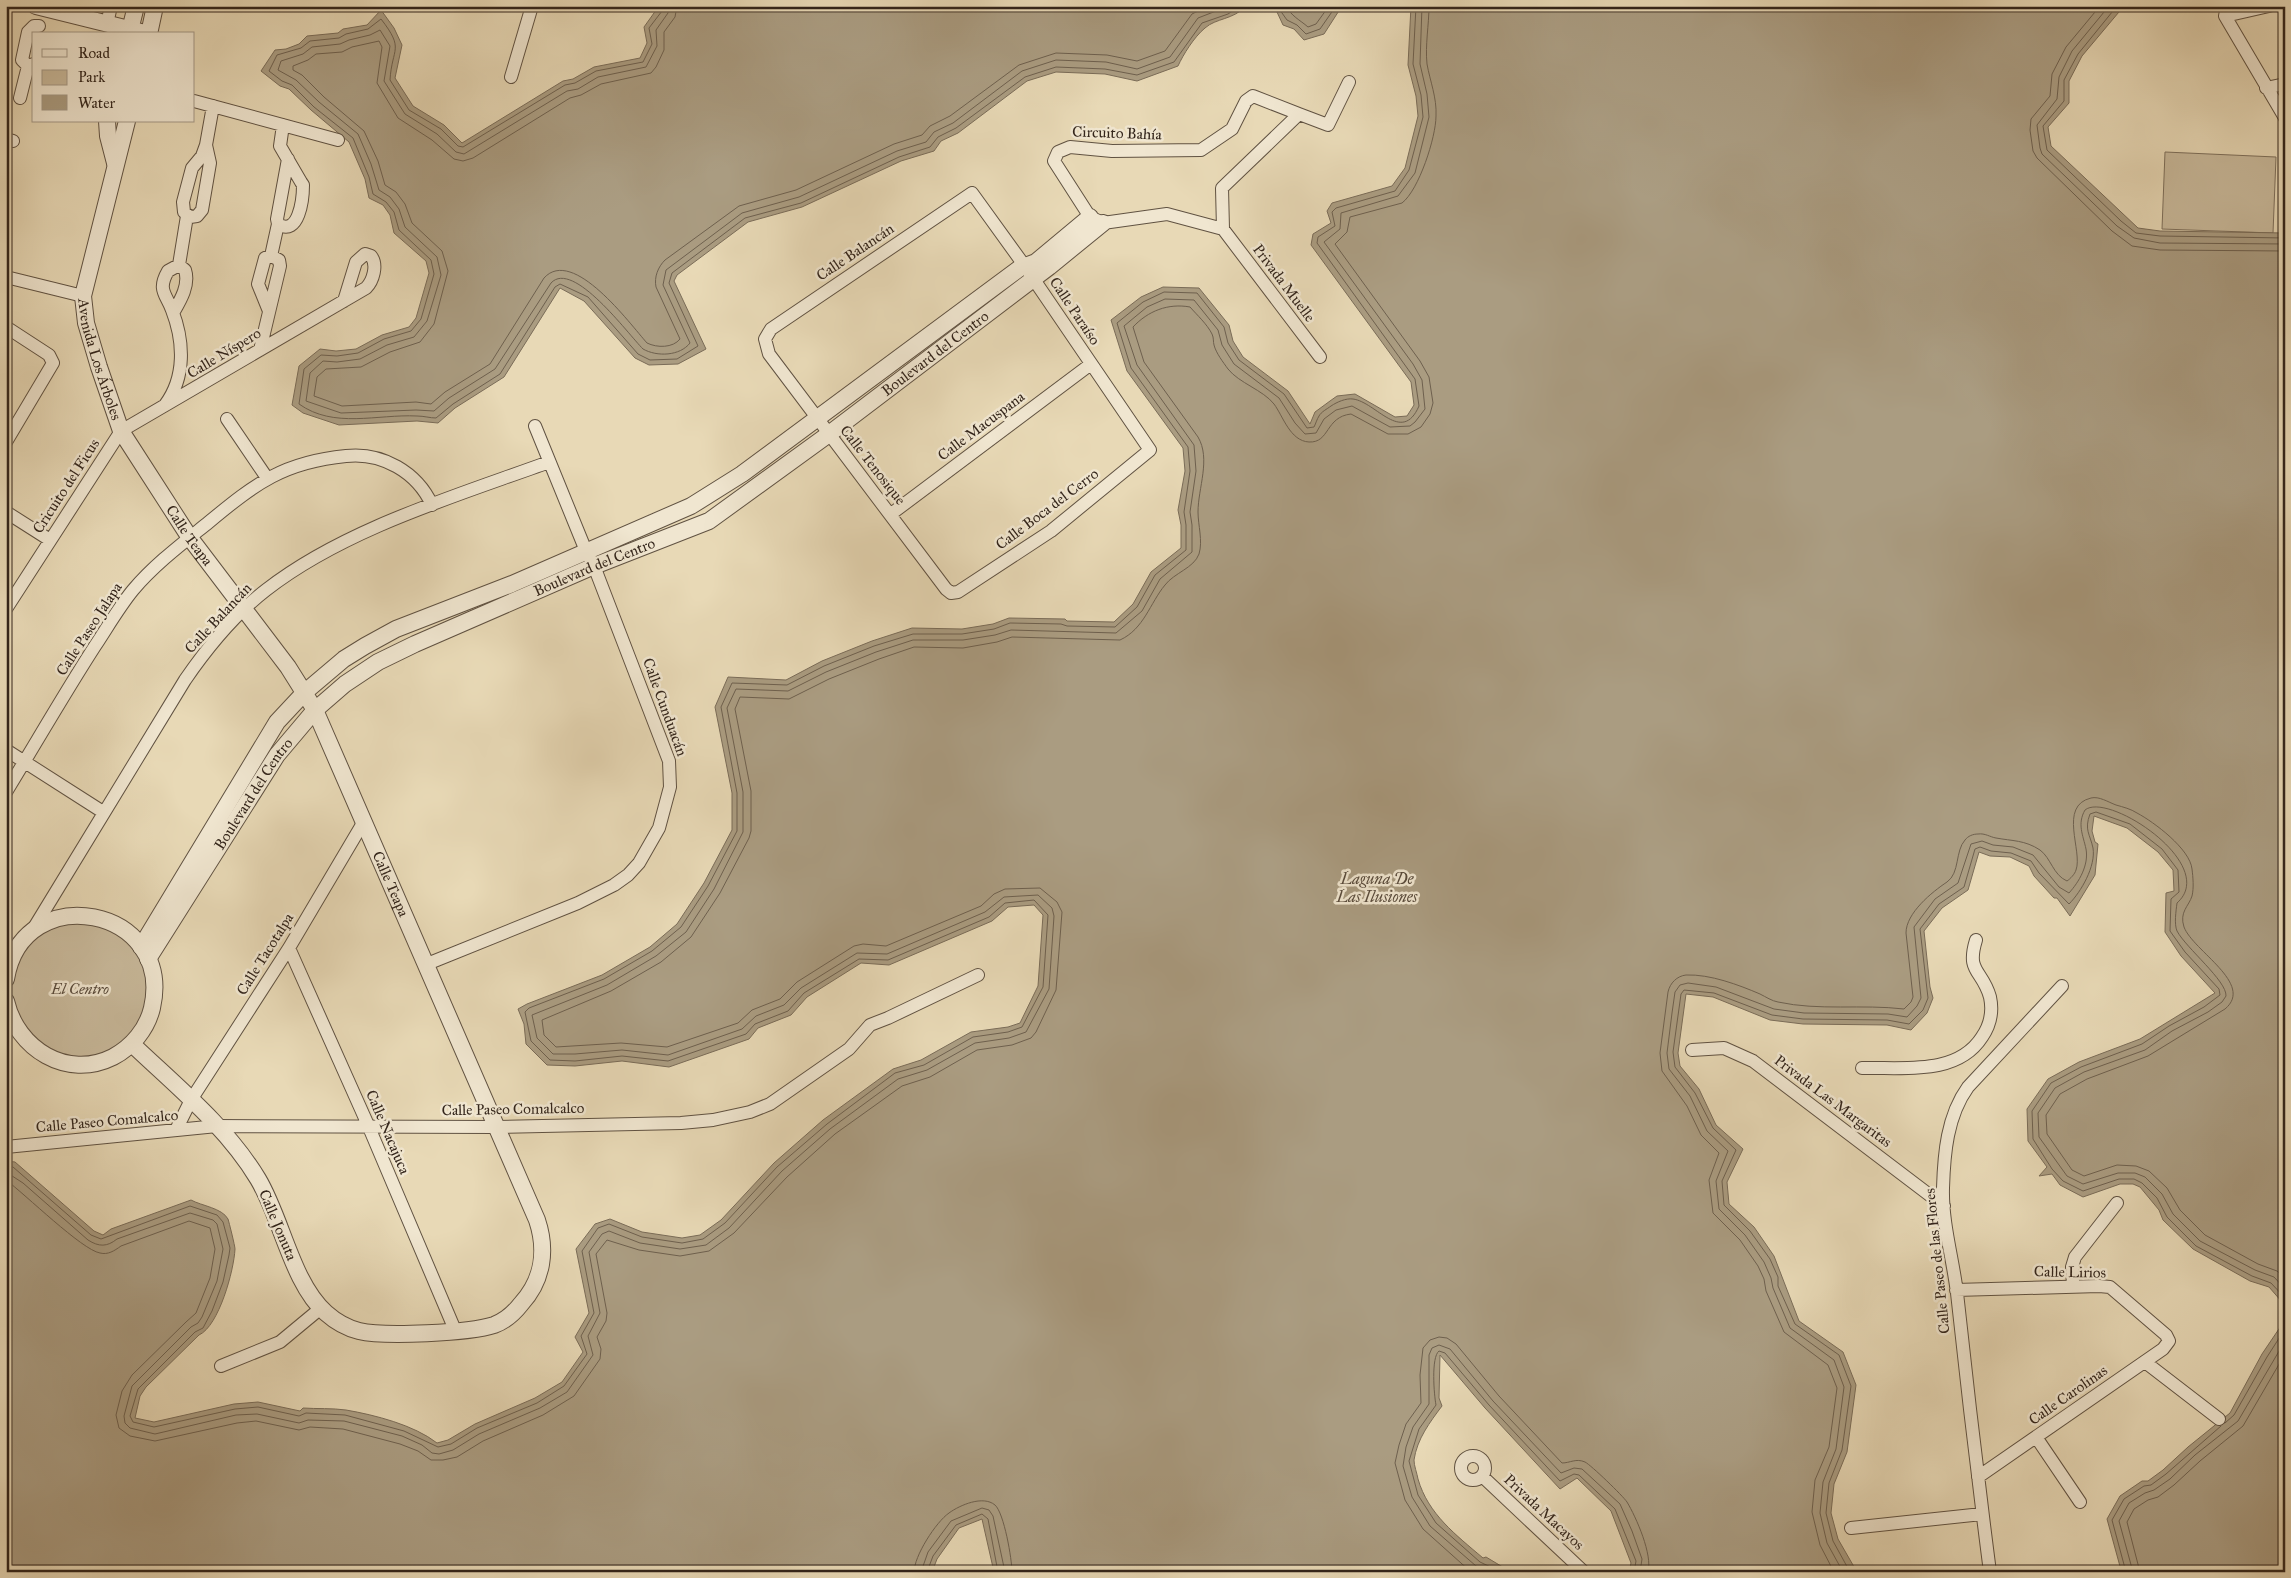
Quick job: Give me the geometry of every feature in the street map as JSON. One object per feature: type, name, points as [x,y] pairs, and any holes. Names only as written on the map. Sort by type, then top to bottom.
[{"type":"street","points":[[107,24],[111,6]]},
{"type":"street","points":[[43,30],[40,7],[107,24],[130,32],[136,6]]},
{"type":"street","points":[[149,32],[155,6]]},
{"type":"street","points":[[511,77],[532,6]]},
{"type":"street","points":[[2269,6],[2226,11],[2266,88],[2285,118]]},
{"type":"street","points":[[20,98],[31,65],[22,60],[28,32],[34,26],[43,30]]},
{"type":"street","name":"Circuito Bahía","points":[[1096,220],[1054,161],[1055,156],[1064,148],[1112,152],[1201,150],[1232,129],[1246,101],[1253,96],[1328,125],[1349,82]]},
{"type":"street","points":[[2266,88],[2285,84]]},
{"type":"street","points":[[195,101],[338,140]]},
{"type":"street","points":[[179,265],[187,216],[183,208],[192,168],[202,156],[206,145],[213,106]]},
{"type":"street","points":[[1096,220],[1167,214],[1223,229],[1222,188],[1299,114]]},
{"type":"street","name":"Avenida Los Árboles","points":[[107,122],[108,136],[114,154],[115,170]]},
{"type":"street","name":"Avenida Los Árboles","points":[[121,431],[112,410],[84,314],[83,296],[127,122]]},
{"type":"street","points":[[278,224],[291,227],[296,222],[303,190],[301,182],[280,146],[283,125]]},
{"type":"street","points":[[187,216],[197,216],[202,210],[210,162],[206,145]]},
{"type":"street","points":[[260,350],[280,266],[279,260],[271,256],[288,159]]},
{"type":"street","name":"Calle Paraíso","points":[[972,193],[1150,450]]},
{"type":"street","name":"Calle Balancán","points":[[766,345],[766,337],[771,328],[972,193]]},
{"type":"street","name":"Boulevard del Centro","points":[[145,953],[268,735],[288,709],[305,692],[351,654],[392,631],[505,586],[699,502],[742,474],[817,418],[1028,272],[1046,262],[1096,220]]},
{"type":"street","name":"Privada Muelle","points":[[1223,229],[1320,357]]},
{"type":"street","points":[[163,408],[173,392],[180,367],[181,350],[173,313],[164,298],[163,285],[168,271],[179,265]]},
{"type":"street","points":[[173,313],[182,297],[186,278],[185,270],[179,265]]},
{"type":"street","name":"Boulevard del Centro","points":[[145,953],[277,755],[315,710],[361,672],[396,653],[594,566],[709,521],[829,434],[1028,272]]},
{"type":"street","points":[[7,279],[83,296]]},
{"type":"street","name":"Calle Níspero","points":[[121,431],[344,301]]},
{"type":"street","points":[[6,327],[49,355],[53,362],[8,436]]},
{"type":"street","name":"Calle Tenosique","points":[[766,345],[770,354],[817,418],[946,589],[951,594],[961,590]]},
{"type":"street","name":"Calle Macuspana","points":[[891,514],[1091,364]]},
{"type":"street","points":[[227,419],[267,478]]},
{"type":"street","name":"Calle Cunduacán","points":[[427,964],[578,903],[614,885],[628,875],[640,863],[659,828],[670,787],[669,761],[594,566],[586,551],[535,426]]},
{"type":"street","name":"Calle Teapa","points":[[121,431],[190,538],[305,692],[315,710],[363,823],[427,964],[539,1227],[543,1248],[540,1271],[527,1297],[507,1318],[495,1324],[482,1328],[455,1330]]},
{"type":"street","name":"Cricuito del Ficus","points":[[6,609],[121,431]]},
{"type":"street","name":"Calle Boca del Cerro","points":[[961,590],[1051,531],[1150,450]]},
{"type":"street","name":"Calle Paseo Jalapa","points":[[6,792],[125,601],[148,574],[249,489],[267,478],[315,460],[351,455],[365,456],[388,462],[410,474],[424,489],[432,505]]},
{"type":"street","name":"Calle Balancán","points":[[30,933],[103,812],[194,668],[244,609],[280,579],[358,536],[432,505],[549,462]]},
{"type":"street","points":[[6,512],[50,540]]},
{"type":"street","points":[[6,750],[103,812]]},
{"type":"street","name":"Calle Tacotalpa","points":[[176,1130],[191,1100],[289,948],[363,823]]},
{"type":"street","points":[[6,980],[14,954],[30,933],[45,923],[61,917],[89,915],[104,918],[119,926],[145,953],[154,982],[154,1001],[149,1019],[132,1044],[109,1059],[82,1064],[63,1062],[50,1058],[25,1040],[6,1033]]},
{"type":"street","points":[[1862,1068],[1930,1066],[1953,1062],[1973,1049],[1986,1032],[1992,1010],[1986,987],[1972,964],[1972,954],[1976,940]]},
{"type":"street","name":"Calle Nacajuca","points":[[289,948],[368,1125],[455,1330]]},
{"type":"street","name":"Calle Paseo Comalcalco","points":[[6,1147],[217,1126],[368,1125],[496,1127],[691,1123],[750,1112],[770,1104],[822,1070],[854,1045],[873,1023],[888,1018],[978,975]]},
{"type":"street","name":"Calle Paseo de las Flores","points":[[1990,1572],[1944,1206],[1945,1167],[1952,1118],[1962,1096],[1988,1064],[2062,986]]},
{"type":"street","points":[[6,1001],[14,1024],[25,1040]]},
{"type":"street","name":"Calle Jonuta","points":[[132,1044],[217,1126],[257,1178],[275,1213],[304,1285],[321,1308],[343,1325],[368,1332],[455,1330]]},
{"type":"street","name":"Privada Las Margaritas","points":[[1692,1050],[1724,1048],[1753,1061],[1944,1206]]},
{"type":"street","points":[[1973,1049],[1988,1064]]},
{"type":"street","points":[[2073,1286],[2072,1267],[2075,1257],[2117,1203]]},
{"type":"street","name":"Calle Lirios","points":[[1956,1290],[2073,1286],[2110,1287],[2166,1335]]},
{"type":"street","points":[[221,1366],[280,1342],[321,1308]]},
{"type":"street","name":"Calle Carolinas","points":[[1978,1477],[2168,1346],[2169,1341],[2166,1335]]},
{"type":"street","points":[[2145,1362],[2219,1419]]},
{"type":"street","points":[[2036,1437],[2080,1502]]},
{"type":"street","name":"Privada Macayos","points":[[1482,1476],[1584,1572]]},
{"type":"street","points":[[1851,1528],[1982,1514]]},
{"type":"green space","points":[[2165,152],[2276,157],[2273,233],[2162,229]]},
{"type":"green space","name":"El Centro","points":[[89,915],[143,950],[154,1001],[117,1055],[56,1061],[8,1010],[6,979],[25,939]]},
{"type":"water","points":[[659,6],[1246,6],[1236,14],[1214,22],[1205,28],[1189,46],[1178,66],[1137,81],[1105,74],[1056,72],[1027,81],[958,133],[941,141],[934,151],[901,161],[802,207],[748,222],[677,275],[674,281],[706,349],[678,364],[649,365],[635,358],[584,301],[560,288],[504,377],[455,408],[438,423],[417,421],[339,425],[303,413],[292,405],[299,366],[320,349],[336,351],[356,349],[382,335],[409,327],[416,318],[429,273],[426,261],[394,233],[390,215],[383,205],[369,198],[365,179],[349,142],[289,89],[280,86],[261,71],[275,50],[286,49],[299,44],[307,36],[338,33],[343,29],[367,25],[381,10],[394,28],[402,45],[395,78],[413,106],[444,125],[462,143],[563,81],[573,79],[594,67],[640,58],[647,43],[644,27]]},
{"type":"water","points":[[1270,6],[1342,6],[1324,34],[1304,40],[1294,29],[1283,25],[1277,12]]},
{"type":"water","name":"Laguna De Las Ilusiones","points":[[1411,6],[2124,6],[2082,56],[2069,81],[2069,103],[2048,127],[2051,146],[2138,228],[2160,231],[2285,233],[2285,1320],[2280,1313],[2282,1302],[2269,1287],[2250,1281],[2193,1249],[2163,1220],[2159,1210],[2140,1187],[2133,1184],[2120,1184],[2083,1197],[2060,1185],[2052,1174],[2039,1176],[2047,1167],[2028,1141],[2027,1109],[2048,1079],[2079,1062],[2140,1039],[2215,993],[2181,956],[2165,932],[2166,893],[2174,891],[2173,870],[2158,852],[2127,828],[2094,816],[2092,831],[2095,842],[2098,844],[2095,875],[2070,916],[2057,898],[2054,898],[2034,876],[2029,866],[2010,857],[1990,856],[1979,852],[1968,890],[1942,908],[1924,931],[1930,987],[1933,998],[1927,1013],[1911,1030],[1887,1025],[1803,1024],[1770,1020],[1713,997],[1686,994],[1678,1053],[1680,1066],[1699,1089],[1716,1125],[1743,1149],[1727,1182],[1729,1204],[1754,1227],[1774,1256],[1799,1321],[1843,1352],[1856,1385],[1847,1452],[1834,1484],[1831,1513],[1838,1539],[1857,1572],[1629,1572],[1631,1563],[1611,1511],[1577,1478],[1560,1489],[1485,1408],[1440,1355],[1439,1398],[1442,1406],[1418,1445],[1414,1465],[1418,1479],[1429,1503],[1453,1532],[1483,1558],[1486,1557],[1511,1572],[994,1572],[982,1519],[959,1528],[937,1559],[932,1572],[6,1572],[6,1161],[15,1162],[94,1231],[103,1235],[111,1229],[191,1200],[221,1212],[228,1219],[235,1249],[232,1270],[219,1309],[206,1330],[146,1387],[140,1396],[135,1418],[154,1422],[234,1404],[258,1402],[300,1411],[303,1408],[335,1409],[369,1415],[406,1426],[437,1443],[448,1440],[475,1424],[535,1398],[562,1382],[583,1352],[575,1337],[589,1313],[576,1249],[595,1224],[610,1219],[642,1232],[682,1238],[700,1235],[721,1220],[774,1163],[823,1120],[893,1069],[921,1060],[971,1032],[1008,1027],[1020,1023],[1038,986],[1043,915],[1034,905],[1008,907],[992,921],[889,965],[861,963],[807,997],[791,1015],[758,1028],[749,1039],[669,1067],[622,1061],[575,1066],[547,1065],[526,1044],[524,1024],[518,1009],[602,975],[650,947],[677,924],[704,883],[732,830],[732,793],[715,707],[728,677],[786,680],[822,661],[872,641],[912,628],[962,629],[993,624],[1009,618],[1114,622],[1133,604],[1151,572],[1181,548],[1181,525],[1178,510],[1185,471],[1183,448],[1127,371],[1111,320],[1141,297],[1163,287],[1199,288],[1229,325],[1233,341],[1243,357],[1288,391],[1310,424],[1315,412],[1337,396],[1355,394],[1395,417],[1407,416],[1414,405],[1411,382],[1311,245],[1313,234],[1331,223],[1327,211],[1332,203],[1392,186],[1405,168],[1418,116],[1416,96],[1408,65]]},
{"type":"water","points":[[2285,1320],[2285,1572],[2124,1572],[2121,1570],[2107,1519],[2120,1496],[2142,1481],[2148,1481],[2163,1470],[2230,1413],[2262,1354]]}]
